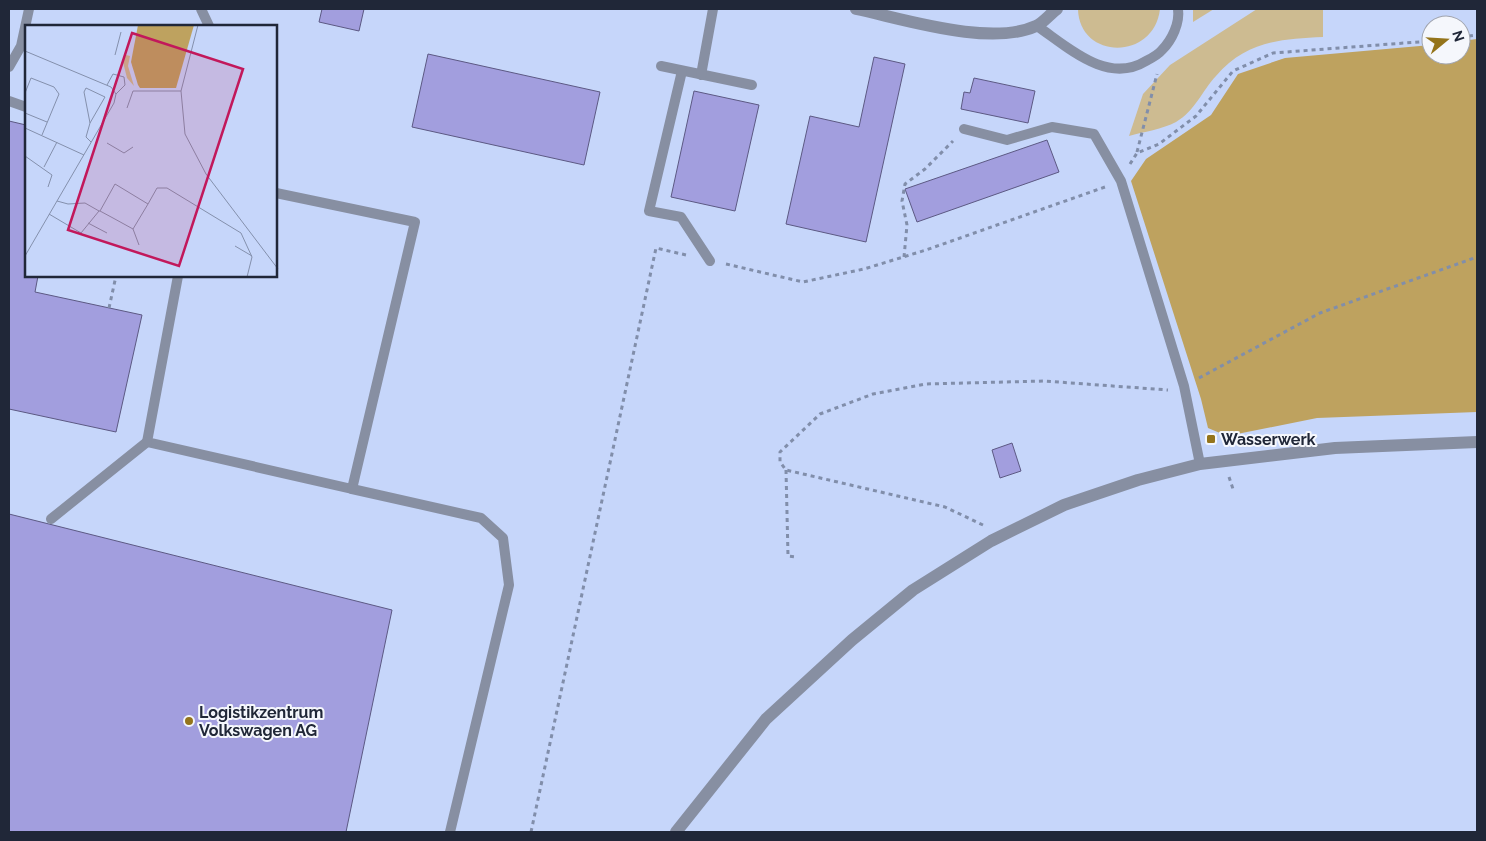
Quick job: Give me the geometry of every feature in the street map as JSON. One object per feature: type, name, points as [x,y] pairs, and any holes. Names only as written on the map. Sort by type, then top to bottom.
[{"type":"street","points":[[856,9],[972,34],[1010,33],[1037,26],[1057,9]]},
{"type":"street","points":[[676,832],[766,719],[852,640],[913,590],[991,541],[1064,505],[1138,480],[1200,464],[1335,448],[1477,442]]},
{"type":"lane","points":[[26,25],[29,9]]},
{"type":"lane","points":[[201,9],[209,25]]},
{"type":"lane","points":[[701,75],[713,9]]},
{"type":"lane","points":[[1037,26],[1089,62],[1115,69],[1138,66],[1160,53],[1170,42],[1179,16],[1178,9]]},
{"type":"lane","points":[[9,67],[21,46],[25,28]]},
{"type":"lane","points":[[661,66],[752,85]]},
{"type":"lane","points":[[682,71],[649,210],[681,217],[710,261]]},
{"type":"lane","points":[[9,101],[25,107]]},
{"type":"lane","points":[[964,130],[1007,140],[1052,127],[1094,134],[1122,181],[1184,386],[1200,464]]},
{"type":"lane","points":[[278,193],[415,222],[352,489]]},
{"type":"lane","points":[[51,519],[148,442],[178,278]]},
{"type":"lane","points":[[148,442],[481,518],[503,538],[508,585],[450,832]]},
{"type":"path","points":[[1136,153],[1159,144],[1196,116],[1233,71],[1273,53],[1421,42]]},
{"type":"path","points":[[531,832],[656,248],[803,282],[904,258],[1122,181],[1136,153],[1157,77],[1160,53]]},
{"type":"path","points":[[904,258],[907,225],[902,202],[905,184],[925,169],[964,130]]},
{"type":"path","points":[[797,557],[788,556],[786,470],[780,462],[780,452],[820,414],[873,394],[926,384],[1044,381],[1177,390],[1320,313],[1477,257]]},
{"type":"path","points":[[109,308],[116,278]]},
{"type":"path","points":[[786,470],[945,507],[982,523],[991,541]]},
{"type":"shaded area","points":[[1078,9],[1160,9],[1155,26],[1145,38],[1132,45],[1117,48],[1103,45],[1090,38],[1082,26]]},
{"type":"shaded area","points":[[1193,9],[1214,9],[1193,22]]},
{"type":"shaded area","points":[[1257,9],[1323,9],[1323,37],[1293,39],[1265,44],[1239,55],[1216,76],[1193,107],[1183,117],[1165,127],[1129,136],[1143,94],[1170,65]]},
{"type":"shaded area","points":[[1477,39],[1477,412],[1317,418],[1227,436],[1208,428],[1201,399],[1131,181],[1146,159],[1211,115],[1238,74],[1285,58],[1421,46],[1421,65],[1471,65],[1471,40]]},
{"type":"building","points":[[322,9],[364,9],[359,31],[319,22]]},
{"type":"building","points":[[428,54],[600,92],[584,165],[412,127]]},
{"type":"building","points":[[874,57],[905,64],[866,242],[786,224],[810,116],[859,127]]},
{"type":"building","points":[[974,78],[1035,91],[1028,123],[961,109],[964,92],[970,93]]},
{"type":"building","points":[[694,91],[759,105],[735,211],[671,197]]},
{"type":"building","points":[[9,121],[25,125],[25,278],[38,278],[35,292],[142,315],[116,432],[9,409]]},
{"type":"building","points":[[1047,140],[1059,172],[917,222],[905,189]]},
{"type":"building","points":[[1012,443],[1021,471],[1000,478],[992,450]]},
{"type":"building","name":"Logistikzentrum Volkswagen AG","points":[[9,514],[392,610],[346,832],[9,832]]},
{"type":"place","name":"Wasserwerk","points":[[1211,439]]},
{"type":"place","name":"Logistikzentrum Volkswagen AG","points":[[189,721]]}]
